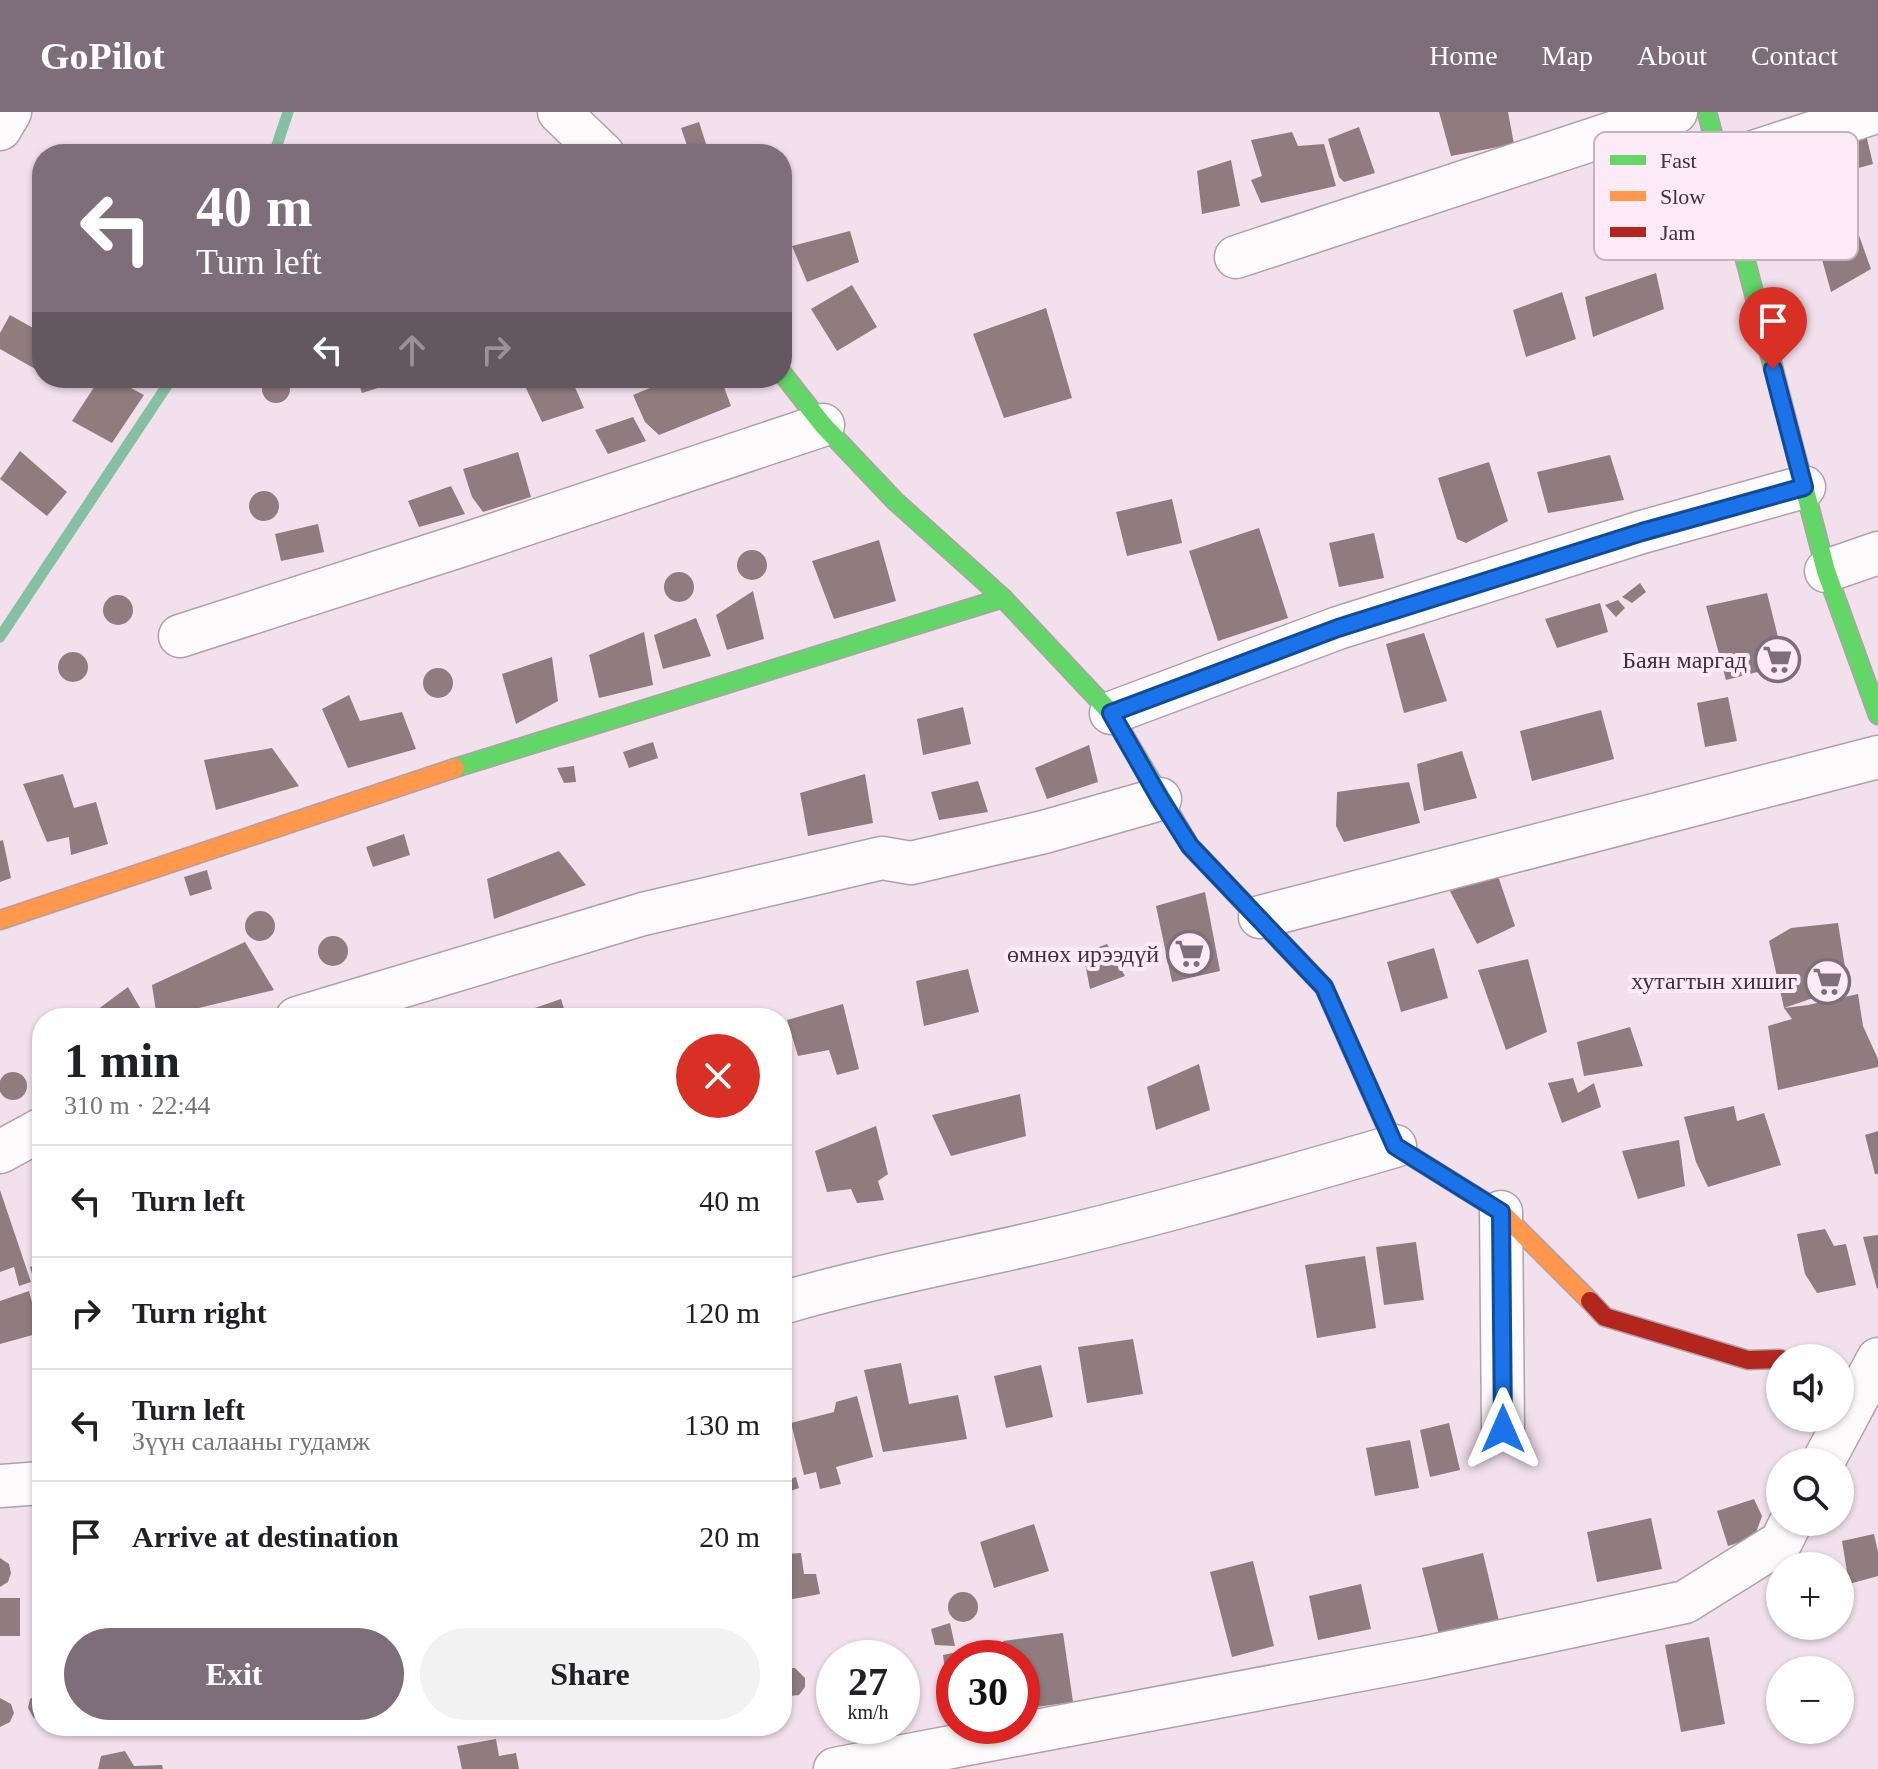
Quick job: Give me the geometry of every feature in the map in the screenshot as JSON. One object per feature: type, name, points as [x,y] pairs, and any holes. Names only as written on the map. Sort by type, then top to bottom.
[{"type":"street","points":[[0,129],[10,112]]},
{"type":"street","points":[[559,112],[593,144]]},
{"type":"street","points":[[1615,132],[1676,112]]},
{"type":"street","points":[[1707,112],[1712,132]]},
{"type":"street","points":[[1815,132],[1876,112]]},
{"type":"street","points":[[1236,257],[1594,139]]},
{"type":"street","points":[[1745,260],[1826,571],[1878,715]]},
{"type":"street","points":[[792,386],[823,425],[895,501],[1003,598],[1111,713],[1190,846],[1324,987],[1395,1146],[1501,1212],[1605,1317],[1748,1360],[1766,1359]]},
{"type":"street","points":[[180,636],[823,425]]},
{"type":"street","points":[[1111,713],[1338,628],[1642,532],[1804,487]]},
{"type":"street","points":[[1826,571],[1878,553]]},
{"type":"street","points":[[0,920],[546,738],[1003,598]]},
{"type":"street","points":[[1260,917],[1878,757]]},
{"type":"street","points":[[330,1008],[643,914],[882,858],[911,863],[1044,832],[1160,799]]},
{"type":"street","points":[[0,1152],[32,1134]]},
{"type":"street","points":[[792,1300],[849,1283],[1032,1244],[1395,1146]]},
{"type":"street","points":[[1501,1212],[1503,1429]]},
{"type":"street","points":[[1830,1448],[1878,1358],[1854,1359]]},
{"type":"street","points":[[0,1486],[32,1484]]},
{"type":"street","points":[[835,1769],[1423,1658],[1685,1602],[1781,1542],[1784,1536]]},
{"type":"building","points":[[1439,112],[1508,112],[1514,144],[1451,156]]},
{"type":"building","points":[[699,122],[706,144],[687,144],[681,128]]},
{"type":"building","points":[[1863,122],[1873,164],[1858,168],[1858,132],[1823,131]]},
{"type":"building","points":[[1359,127],[1375,173],[1344,182],[1339,177],[1328,139]]},
{"type":"building","points":[[1292,132],[1298,146],[1324,144],[1336,186],[1261,203],[1251,180],[1262,176],[1251,140]]},
{"type":"building","points":[[1231,160],[1240,206],[1202,214],[1197,171]]},
{"type":"building","points":[[850,231],[859,262],[807,282],[792,246]]},
{"type":"building","points":[[1858,233],[1871,269],[1831,292],[1822,260],[1858,260]]},
{"type":"building","points":[[1656,273],[1664,309],[1593,337],[1585,297]]},
{"type":"building","points":[[852,285],[877,327],[837,351],[811,309]]},
{"type":"building","points":[[1562,292],[1576,339],[1526,357],[1513,310]]},
{"type":"building","points":[[1046,308],[1072,398],[1004,418],[973,334]]},
{"type":"building","points":[[10,315],[32,327],[32,367],[0,349],[0,333]]},
{"type":"building","points":[[93,388],[131,388],[144,395],[112,443],[72,421]]},
{"type":"building","points":[[262,388],[290,388],[286,399],[276,403],[266,399],[262,389]]},
{"type":"building","points":[[360,388],[378,388],[362,393]]},
{"type":"building","points":[[526,388],[575,388],[584,408],[542,422]]},
{"type":"building","points":[[650,388],[724,388],[731,406],[659,435],[645,422],[633,395]]},
{"type":"building","points":[[633,417],[646,441],[608,454],[595,430]]},
{"type":"building","points":[[20,451],[67,492],[47,516],[0,479]]},
{"type":"building","points":[[518,452],[531,497],[483,512],[472,497],[463,469]]},
{"type":"building","points":[[1610,455],[1624,500],[1548,513],[1537,472]]},
{"type":"building","points":[[1489,462],[1508,521],[1466,543],[1457,539],[1438,478]]},
{"type":"building","points":[[451,486],[465,514],[419,527],[408,501]]},
{"type":"building","points":[[264,491],[270,492],[278,500],[278,512],[270,520],[264,521],[258,520],[250,512],[249,506],[250,500],[258,492]]},
{"type":"building","points":[[1172,499],[1182,543],[1127,556],[1116,512]]},
{"type":"building","points":[[318,524],[324,552],[281,561],[275,534]]},
{"type":"building","points":[[1259,528],[1288,618],[1218,641],[1189,551]]},
{"type":"building","points":[[1374,533],[1384,578],[1339,587],[1329,543]]},
{"type":"building","points":[[879,540],[896,601],[834,619],[812,561]]},
{"type":"building","points":[[752,550],[758,551],[766,559],[766,571],[758,579],[752,580],[746,579],[738,571],[737,565],[738,559],[746,551]]},
{"type":"building","points":[[679,572],[685,573],[693,581],[693,593],[685,601],[679,602],[673,601],[665,593],[664,587],[665,581],[673,573]]},
{"type":"building","points":[[1640,583],[1646,592],[1632,603],[1622,597]]},
{"type":"building","points":[[753,591],[764,639],[727,650],[716,615]]},
{"type":"building","points":[[1767,593],[1785,665],[1726,680],[1706,606]]},
{"type":"building","points":[[118,595],[124,596],[132,604],[132,616],[124,624],[118,625],[112,624],[104,616],[103,610],[104,604],[112,596]]},
{"type":"building","points":[[1618,600],[1625,608],[1616,617],[1605,605]]},
{"type":"building","points":[[1600,603],[1608,632],[1557,648],[1545,619]]},
{"type":"building","points":[[696,618],[711,656],[663,669],[654,635]]},
{"type":"building","points":[[644,632],[653,685],[599,698],[589,655]]},
{"type":"building","points":[[1424,633],[1447,701],[1404,713],[1386,644]]},
{"type":"building","points":[[73,652],[79,653],[87,661],[87,673],[79,681],[73,682],[67,681],[59,673],[58,667],[59,661],[67,653]]},
{"type":"building","points":[[552,657],[558,701],[516,724],[502,674]]},
{"type":"building","points":[[438,668],[444,669],[452,677],[452,689],[444,697],[438,698],[432,697],[424,689],[423,683],[424,677],[432,669]]},
{"type":"building","points":[[349,695],[360,721],[402,712],[416,749],[348,768],[322,709]]},
{"type":"building","points":[[1728,697],[1737,741],[1705,747],[1697,703]]},
{"type":"building","points":[[963,707],[971,744],[923,755],[917,719]]},
{"type":"building","points":[[1601,710],[1614,759],[1532,781],[1520,731]]},
{"type":"building","points":[[653,742],[658,758],[629,768],[623,752]]},
{"type":"building","points":[[1089,745],[1098,782],[1047,799],[1035,768]]},
{"type":"building","points":[[272,748],[299,786],[216,810],[204,760]]},
{"type":"building","points":[[1462,751],[1477,798],[1424,811],[1417,764]]},
{"type":"building","points":[[574,766],[576,782],[564,783],[557,768]]},
{"type":"building","points":[[63,774],[74,808],[96,802],[108,844],[71,855],[69,837],[47,842],[23,784]]},
{"type":"building","points":[[865,774],[873,823],[808,836],[800,793]]},
{"type":"building","points":[[978,781],[988,812],[939,820],[931,792]]},
{"type":"building","points":[[1409,782],[1420,823],[1344,842],[1336,826],[1337,792]]},
{"type":"building","points":[[404,834],[410,855],[373,867],[366,847]]},
{"type":"building","points":[[3,840],[11,878],[0,882],[0,841]]},
{"type":"building","points":[[559,851],[586,885],[494,919],[487,879]]},
{"type":"building","points":[[207,870],[212,889],[190,896],[184,877]]},
{"type":"building","points":[[1498,876],[1515,926],[1477,944],[1450,891]]},
{"type":"building","points":[[1205,892],[1220,971],[1172,982],[1156,906]]},
{"type":"building","points":[[260,911],[266,912],[274,920],[274,932],[266,940],[260,941],[254,940],[246,932],[245,926],[246,920],[254,912]]},
{"type":"building","points":[[1838,923],[1848,986],[1784,1008],[1769,941],[1791,928]]},
{"type":"building","points":[[333,936],[339,937],[347,945],[347,957],[339,965],[333,966],[327,965],[319,957],[318,951],[319,945],[327,937]]},
{"type":"building","points":[[245,942],[274,990],[199,1008],[155,1008],[152,985]]},
{"type":"building","points":[[1107,944],[1125,976],[1090,989],[1083,953]]},
{"type":"building","points":[[1434,948],[1448,998],[1401,1012],[1387,962]]},
{"type":"building","points":[[1528,959],[1547,1032],[1506,1050],[1478,970]]},
{"type":"building","points":[[968,969],[979,1012],[924,1026],[916,981]]},
{"type":"building","points":[[128,987],[140,1008],[100,1008]]},
{"type":"building","points":[[1858,994],[1863,1026],[1878,1059],[1878,1067],[1778,1090],[1768,1026],[1792,1019],[1784,1008]]},
{"type":"building","points":[[561,999],[564,1008],[535,1008]]},
{"type":"building","points":[[843,1004],[859,1069],[837,1075],[829,1050],[798,1056],[792,1036],[792,1019]]},
{"type":"building","points":[[1630,1027],[1643,1066],[1584,1076],[1577,1042]]},
{"type":"building","points":[[1199,1064],[1210,1110],[1156,1130],[1147,1087]]},
{"type":"building","points":[[13,1072],[23,1076],[27,1086],[23,1096],[13,1100],[3,1096],[-1,1086],[3,1076]]},
{"type":"building","points":[[1573,1078],[1578,1093],[1594,1083],[1601,1107],[1562,1123],[1548,1083]]},
{"type":"building","points":[[1020,1094],[1026,1136],[951,1156],[932,1115]]},
{"type":"building","points":[[1734,1106],[1737,1121],[1764,1113],[1781,1165],[1708,1187],[1696,1162],[1684,1117]]},
{"type":"building","points":[[876,1126],[888,1174],[878,1181],[884,1200],[857,1203],[851,1189],[827,1192],[815,1151]]},
{"type":"building","points":[[1878,1131],[1878,1174],[1875,1174],[1865,1135]]},
{"type":"building","points":[[1679,1140],[1685,1186],[1638,1199],[1622,1151]]},
{"type":"building","points":[[0,1190],[31,1282],[19,1286],[14,1267],[0,1272]]},
{"type":"building","points":[[1825,1229],[1834,1246],[1846,1244],[1856,1285],[1817,1293],[1805,1274],[1797,1234]]},
{"type":"building","points":[[1878,1235],[1878,1288],[1877,1289],[1863,1237]]},
{"type":"building","points":[[1416,1242],[1424,1300],[1384,1305],[1376,1247]]},
{"type":"building","points":[[1365,1256],[1376,1328],[1317,1338],[1305,1265]]},
{"type":"building","points":[[29,1291],[32,1335],[0,1344],[0,1301]]},
{"type":"building","points":[[1133,1339],[1143,1394],[1087,1403],[1078,1347]]},
{"type":"building","points":[[901,1363],[909,1404],[958,1395],[967,1439],[883,1452],[864,1370]]},
{"type":"building","points":[[1041,1365],[1053,1417],[1006,1428],[994,1376]]},
{"type":"building","points":[[857,1396],[873,1457],[836,1467],[841,1484],[820,1489],[816,1472],[804,1475],[792,1423],[834,1412],[836,1402]]},
{"type":"building","points":[[1449,1423],[1460,1470],[1430,1477],[1420,1430]]},
{"type":"building","points":[[1410,1440],[1419,1488],[1375,1496],[1366,1448]]},
{"type":"building","points":[[796,1477],[799,1488],[792,1490],[792,1478]]},
{"type":"building","points":[[1754,1499],[1762,1516],[1754,1538],[1728,1546],[1717,1511]]},
{"type":"building","points":[[1651,1518],[1662,1569],[1597,1582],[1587,1532]]},
{"type":"building","points":[[1034,1524],[1049,1571],[994,1588],[980,1542]]},
{"type":"building","points":[[1874,1534],[1878,1576],[1854,1583],[1854,1552],[1844,1552],[1842,1541]]},
{"type":"building","points":[[801,1553],[804,1574],[816,1574],[820,1594],[792,1599],[792,1554]]},
{"type":"building","points":[[1483,1553],[1499,1621],[1439,1635],[1422,1568]]},
{"type":"building","points":[[0,1558],[9,1564],[11,1573],[8,1582],[0,1587]]},
{"type":"building","points":[[1253,1561],[1274,1646],[1232,1657],[1210,1572]]},
{"type":"building","points":[[1361,1584],[1371,1629],[1318,1640],[1309,1596]]},
{"type":"building","points":[[963,1592],[969,1593],[977,1601],[977,1613],[969,1621],[963,1622],[957,1621],[949,1613],[948,1607],[949,1601],[957,1593]]},
{"type":"building","points":[[0,1598],[20,1598],[20,1636],[0,1636]]},
{"type":"building","points":[[950,1623],[954,1640],[936,1640],[935,1645],[931,1629]]},
{"type":"building","points":[[1063,1633],[1073,1702],[1040,1707],[1040,1640],[1010,1640]]},
{"type":"building","points":[[1709,1637],[1725,1724],[1681,1732],[1665,1645]]},
{"type":"building","points":[[792,1668],[805,1678],[805,1687],[799,1695],[792,1696]]},
{"type":"building","points":[[0,1698],[11,1704],[14,1713],[10,1722],[0,1727]]},
{"type":"building","points":[[32,1698],[32,1715],[28,1708]]},
{"type":"building","points":[[496,1739],[499,1756],[516,1753],[519,1769],[462,1769],[457,1746]]},
{"type":"building","points":[[125,1751],[134,1766],[162,1765],[163,1769],[98,1769],[101,1756]]},
{"type":"waterway","points":[[277,144],[288,112]]},
{"type":"waterway","points":[[0,637],[165,388]]},
{"type":"traffic: fast","points":[[1707,112],[1712,132]]},
{"type":"traffic: fast","points":[[1745,260],[1826,571],[1878,715]]},
{"type":"traffic: fast","points":[[792,386],[823,425],[895,501],[1003,598],[1111,713],[1190,846],[1324,987],[1381,1115]]},
{"type":"traffic: fast","points":[[455,768],[1003,598]]},
{"type":"traffic: slow","points":[[0,920],[455,768]]},
{"type":"traffic: slow","points":[[1381,1115],[1395,1146],[1501,1212],[1590,1301]]},
{"type":"traffic: jam","points":[[1590,1301],[1605,1317],[1748,1360],[1766,1359]]},
{"type":"place","name":"Баян маргад","points":[[1778,660]]},
{"type":"place","name":"өмнөх ирээдүй","points":[[1190,954]]},
{"type":"place","name":"хутагтын хишиг","points":[[1828,981]]},
{"type":"route","points":[[1503,1429],[1501,1212],[1395,1146],[1324,987],[1190,846],[1111,713],[1338,628],[1642,532],[1804,487],[1773,369]]}]
